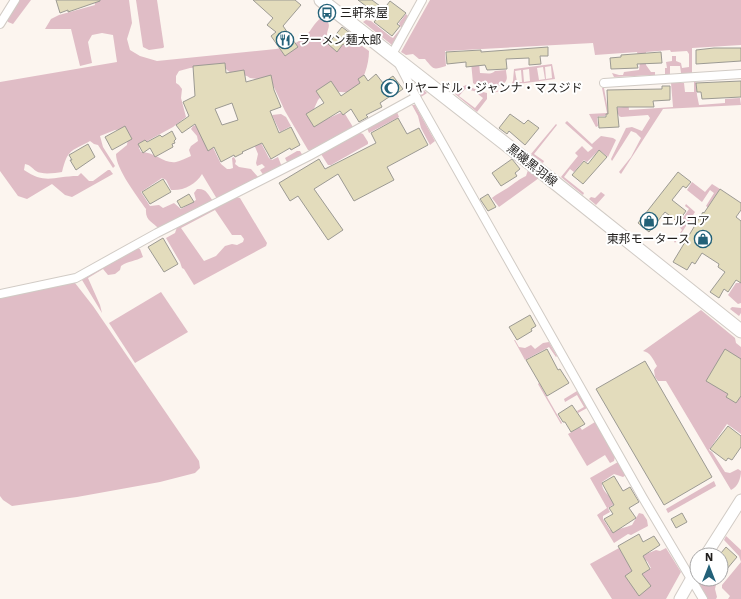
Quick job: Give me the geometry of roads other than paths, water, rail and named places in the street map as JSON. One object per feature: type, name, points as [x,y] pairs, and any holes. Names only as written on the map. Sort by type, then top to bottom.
[{"type":"main road","name":"黒磯黒羽線","points":[[321,0],[549,178],[741,331]]},
{"type":"street","points":[[0,24],[15,0]]},
{"type":"street","points":[[422,0],[395,59],[632,480],[689,566]]},
{"type":"street","points":[[604,83],[741,74]]},
{"type":"street","points":[[0,294],[76,278],[157,233],[309,156],[416,97]]},
{"type":"street","points":[[711,547],[741,500]]},
{"type":"street","points":[[680,599],[689,583]]},
{"type":"street","points":[[699,587],[703,599]]},
{"type":"place","name":"三軒茶屋","points":[[327,13]]},
{"type":"place","name":"ラーメン麺太郎","points":[[285,40]]},
{"type":"place","name":"リヤードル・ジャンナ・マスジド","points":[[390,88]]},
{"type":"place","name":"エルコア","points":[[649,221]]},
{"type":"place","name":"東邦モータース","points":[[703,239]]}]
